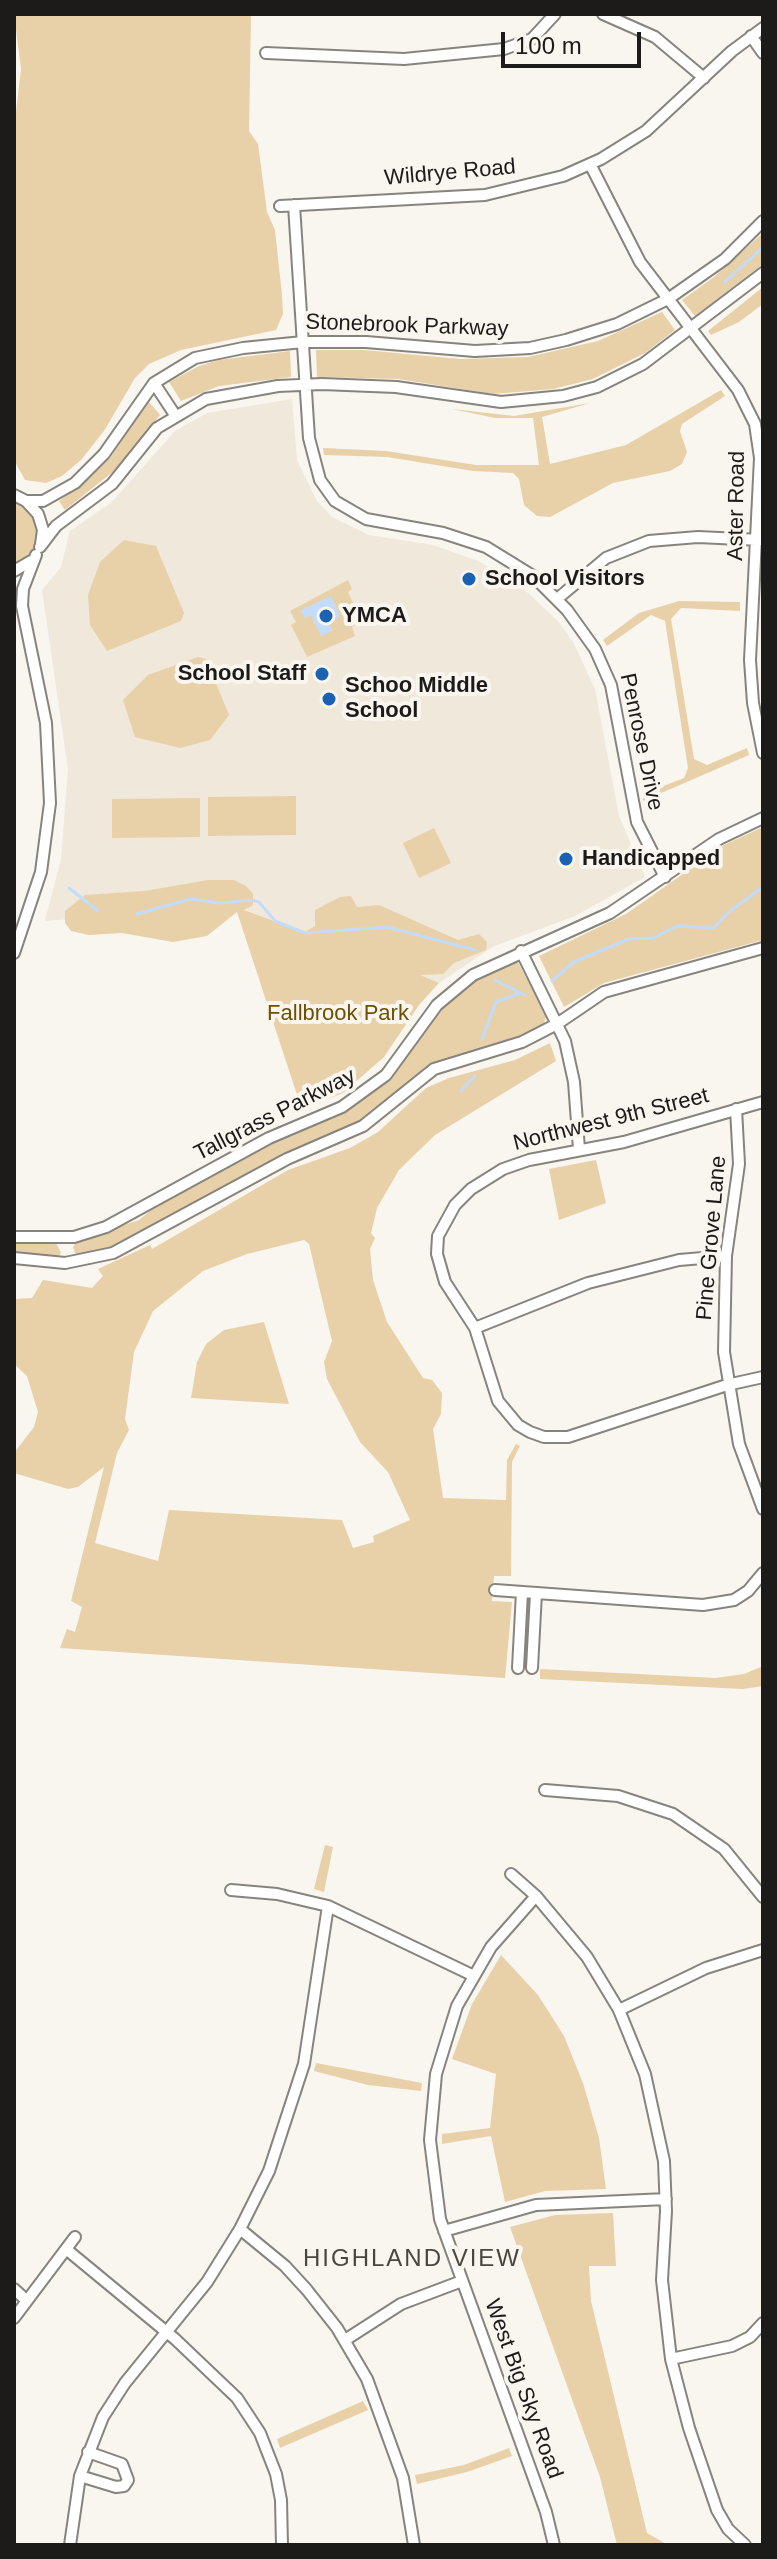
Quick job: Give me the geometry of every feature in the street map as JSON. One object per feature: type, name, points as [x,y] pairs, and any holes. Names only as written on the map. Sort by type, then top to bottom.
[{"type":"street","points":[[266,53],[417,59],[504,49],[532,39],[555,14]]},
{"type":"street","points":[[603,14],[655,37],[704,78]]},
{"type":"street","name":"Wildrye Road","points":[[280,206],[485,195],[540,183],[590,164],[646,131],[763,28]]},
{"type":"street","points":[[751,36],[763,53]]},
{"type":"street","name":"Aster Road","points":[[590,164],[625,237],[689,329],[738,390],[760,428],[757,675],[763,753]]},
{"type":"street","name":"Penrose Drive","points":[[294,205],[312,463],[324,487],[335,501],[366,519],[453,535],[486,547],[533,576],[557,599],[595,649],[605,671],[615,700],[637,822],[665,877]]},
{"type":"street","name":"Stonebrook Parkway","points":[[21,498],[43,501],[75,483],[104,454],[154,383],[182,364],[206,355],[303,342],[475,351],[530,348],[588,334],[668,299],[725,259],[763,221]]},
{"type":"street","points":[[14,953],[41,872],[50,803],[46,723],[28,638],[23,589],[38,551],[56,526],[112,484],[151,434],[175,415],[221,395],[306,385],[396,387],[488,401],[547,399],[597,387],[620,377],[763,273]]},
{"type":"street","points":[[154,383],[175,415]]},
{"type":"street","points":[[14,488],[41,522],[38,551],[14,571]]},
{"type":"street","points":[[557,599],[606,558],[649,541],[682,537],[760,540]]},
{"type":"street","points":[[14,606],[28,638]]},
{"type":"street","name":"Tallgrass Parkway","points":[[14,1237],[74,1237],[106,1227],[277,1134],[342,1107],[386,1075],[428,1016],[454,989],[489,965],[603,917],[719,839],[763,818]]},
{"type":"street","name":"Tallgrass Parkway","points":[[14,1258],[65,1263],[90,1260],[123,1249],[287,1159],[363,1126],[434,1069],[522,1042],[557,1024],[604,992],[763,948]]},
{"type":"street","points":[[521,951],[557,1024],[574,1082],[579,1149]]},
{"type":"street","name":"Northwest 9th Street","points":[[475,1328],[440,1269],[437,1245],[443,1224],[471,1189],[494,1173],[529,1160],[624,1142],[763,1102]]},
{"type":"street","name":"Pine Grove Lane","points":[[736,1109],[739,1164],[726,1256],[723,1317],[727,1385],[739,1444],[763,1509]]},
{"type":"street","points":[[726,1256],[679,1260],[588,1283],[475,1328],[498,1401],[518,1425],[544,1437],[568,1437],[727,1385],[763,1377]]},
{"type":"street","points":[[495,1590],[703,1605],[734,1600],[762,1576]]},
{"type":"street","points":[[518,1668],[522,1592]]},
{"type":"street","points":[[532,1668],[536,1593]]},
{"type":"street","points":[[545,1790],[618,1796],[673,1814],[724,1849],[763,1897]]},
{"type":"street","points":[[511,1874],[536,1896],[587,1957],[619,2010],[654,2106],[666,2199],[662,2280],[671,2359],[689,2428],[717,2510],[728,2529],[745,2545]]},
{"type":"street","points":[[231,1890],[277,1894],[328,1906],[472,1975]]},
{"type":"street","name":"West Big Sky Road","points":[[536,1896],[508,1925],[472,1975],[446,2034],[433,2094],[431,2161],[444,2231],[546,2512],[554,2545]]},
{"type":"street","points":[[70,2545],[80,2476],[115,2396],[207,2282],[240,2229],[269,2171],[299,2085],[310,2036],[328,1906]]},
{"type":"street","points":[[619,2010],[706,1968],[763,1950]]},
{"type":"street","points":[[444,2231],[547,2204],[666,2199]]},
{"type":"street","points":[[240,2229],[290,2271],[345,2340],[367,2379],[393,2442],[406,2486],[414,2545]]},
{"type":"street","points":[[14,2318],[75,2237]]},
{"type":"street","points":[[66,2249],[220,2378],[260,2433],[281,2500],[282,2545]]},
{"type":"street","points":[[345,2340],[401,2304],[462,2281]]},
{"type":"street","points":[[14,2289],[26,2300]]},
{"type":"street","points":[[671,2359],[732,2346],[750,2337],[763,2323]]},
{"type":"street","points":[[80,2476],[116,2487],[124,2486],[128,2480],[122,2464],[88,2452]]},
{"type":"shaded area","name":"Schoo Middle School","points":[[292,399],[297,460],[317,501],[332,517],[369,535],[433,545],[478,561],[516,582],[557,620],[573,642],[595,689],[619,816],[645,877],[575,916],[494,946],[439,983],[235,906],[45,921],[61,859],[68,769],[42,590],[61,567],[70,531],[112,502],[175,431],[207,413]]},
{"type":"green space","points":[[14,14],[251,14],[249,131],[258,144],[267,212],[275,230],[282,295],[283,314],[276,330],[181,350],[149,364],[135,378],[104,431],[81,460],[62,476],[46,483],[25,480],[14,460],[14,129],[21,69]]},
{"type":"green space","points":[[763,233],[763,264],[695,316],[682,300],[714,277]]},
{"type":"green space","points":[[763,287],[763,304],[739,322],[711,335],[708,331]]},
{"type":"green space","points":[[662,312],[675,330],[645,353],[593,379],[553,389],[493,394],[398,379],[317,377],[316,350],[364,350],[460,359],[528,357],[598,341]]},
{"type":"green space","points":[[290,351],[291,377],[219,386],[181,401],[169,382],[199,366],[219,360]]},
{"type":"green space","points":[[721,390],[725,396],[682,424],[680,431],[687,452],[682,464],[670,471],[613,483],[550,517],[537,516],[524,505],[519,479],[513,473],[473,471],[387,457],[324,455],[323,448],[386,451],[476,465],[539,465],[533,418],[495,418],[452,409],[514,416],[590,403],[542,417],[550,464],[626,445]]},
{"type":"green space","points":[[148,401],[160,415],[114,471],[65,510],[59,501],[84,483],[111,457]]},
{"type":"green space","points":[[14,500],[28,509],[38,530],[33,551],[14,565]]},
{"type":"green space","points":[[124,540],[156,546],[184,613],[181,621],[107,651],[90,625],[88,595],[100,562]]},
{"type":"green space","name":"YMCA","points":[[348,580],[352,589],[348,592],[362,622],[352,627],[355,636],[307,657],[291,625],[296,622],[290,611]]},
{"type":"green space","points":[[679,601],[740,602],[740,611],[681,608],[671,619],[694,759],[707,765],[747,748],[749,755],[643,801],[643,794],[684,778],[688,768],[665,621],[651,615],[607,646],[603,640],[639,613]]},
{"type":"green space","points":[[198,657],[206,659],[229,715],[210,740],[180,748],[135,737],[123,700],[148,675]]},
{"type":"green space","points":[[296,796],[296,835],[208,836],[208,797]]},
{"type":"green space","points":[[200,798],[200,837],[112,838],[112,799]]},
{"type":"green space","points":[[763,827],[763,940],[604,983],[564,1007],[539,956],[626,914],[724,845]]},
{"type":"green space","points":[[434,828],[451,863],[419,878],[403,843]]},
{"type":"green space","name":"Fallbrook Park","points":[[208,880],[234,880],[246,886],[253,894],[253,905],[244,910],[305,932],[315,926],[315,910],[340,897],[351,896],[357,907],[379,905],[458,940],[479,934],[487,942],[486,950],[454,963],[443,974],[420,975],[439,983],[419,1005],[384,1057],[343,1093],[302,1110],[237,912],[207,936],[173,942],[122,933],[89,935],[71,931],[65,923],[65,911],[85,895],[145,891]]},
{"type":"green space","points":[[512,960],[519,964],[546,1016],[543,1027],[519,1039],[424,1069],[366,1119],[349,1128],[278,1158],[118,1245],[82,1256],[75,1253],[73,1247],[78,1240],[139,1220],[156,1206],[284,1136],[346,1110],[366,1097],[394,1072],[435,1013],[478,976]]},
{"type":"green space","points":[[550,1043],[556,1061],[435,1135],[399,1170],[377,1208],[371,1233],[375,1238],[370,1249],[373,1280],[387,1322],[423,1378],[432,1380],[442,1393],[441,1414],[433,1429],[443,1498],[506,1500],[507,1460],[516,1444],[520,1446],[512,1462],[511,1576],[494,1576],[492,1601],[512,1602],[505,1678],[60,1648],[67,1629],[75,1632],[82,1607],[71,1601],[104,1467],[78,1487],[68,1489],[14,1473],[14,1453],[34,1427],[38,1412],[27,1376],[14,1364],[14,1299],[32,1298],[43,1280],[92,1288],[103,1276],[98,1269],[150,1245],[152,1249],[288,1170],[350,1148],[378,1132],[426,1088],[449,1078],[515,1060]],"holes":[[[304,1240],[309,1244],[332,1341],[324,1362],[327,1379],[360,1442],[388,1472],[410,1520],[373,1536],[374,1542],[353,1548],[342,1520],[169,1510],[158,1561],[95,1543],[117,1453],[129,1430],[125,1419],[134,1352],[153,1311],[203,1271],[247,1254]]]},
{"type":"green space","points":[[596,1160],[606,1203],[559,1220],[549,1169]]},
{"type":"green space","points":[[14,1241],[56,1243],[61,1253],[57,1258],[14,1255]]},
{"type":"green space","points":[[264,1322],[289,1404],[191,1398],[197,1362],[206,1344],[224,1330]]},
{"type":"green space","points":[[763,1666],[763,1686],[743,1689],[540,1679],[540,1669],[716,1678],[744,1674]]},
{"type":"green space","points":[[325,1845],[333,1847],[324,1892],[314,1889]]},
{"type":"green space","points":[[501,1955],[538,1995],[564,2036],[583,2083],[599,2138],[606,2189],[545,2191],[505,2202],[491,2136],[442,2144],[442,2134],[490,2128],[496,2074],[452,2059],[472,2004]]},
{"type":"green space","points":[[316,2063],[422,2083],[421,2091],[368,2085],[314,2071]]},
{"type":"green space","points":[[613,2213],[616,2266],[589,2266],[591,2301],[647,2533],[668,2545],[617,2545],[600,2477],[510,2227],[555,2215]]},
{"type":"green space","points":[[363,2401],[368,2410],[280,2448],[277,2439]]},
{"type":"green space","points":[[509,2448],[512,2456],[467,2472],[417,2484],[415,2475],[464,2465]]},
{"type":"water","points":[[331,596],[340,617],[329,622],[332,631],[321,636],[311,615],[304,618],[301,610]]},
{"type":"waterway","points":[[725,282],[763,247]]},
{"type":"waterway","points":[[552,981],[574,962],[629,939],[653,938],[677,926],[713,928],[763,887]]},
{"type":"waterway","points":[[69,888],[98,911]]},
{"type":"waterway","points":[[137,914],[191,899],[220,903],[250,900],[259,902],[275,921],[305,933],[387,927],[475,950]]},
{"type":"waterway","points":[[495,980],[525,995]]},
{"type":"waterway","points":[[482,1039],[496,1002],[520,993]]},
{"type":"waterway","points":[[461,1091],[475,1076]]},
{"type":"place","name":"School Visitors","points":[[469,579]]},
{"type":"place","name":"YMCA","points":[[326,616]]},
{"type":"place","name":"School Staff","points":[[322,674]]},
{"type":"place","name":"Schoo Middle School","points":[[329,699]]},
{"type":"place","name":"Handicapped","points":[[566,859]]},
{"type":"district","name":"HIGHLAND VIEW","points":[[412,2259]]}]
